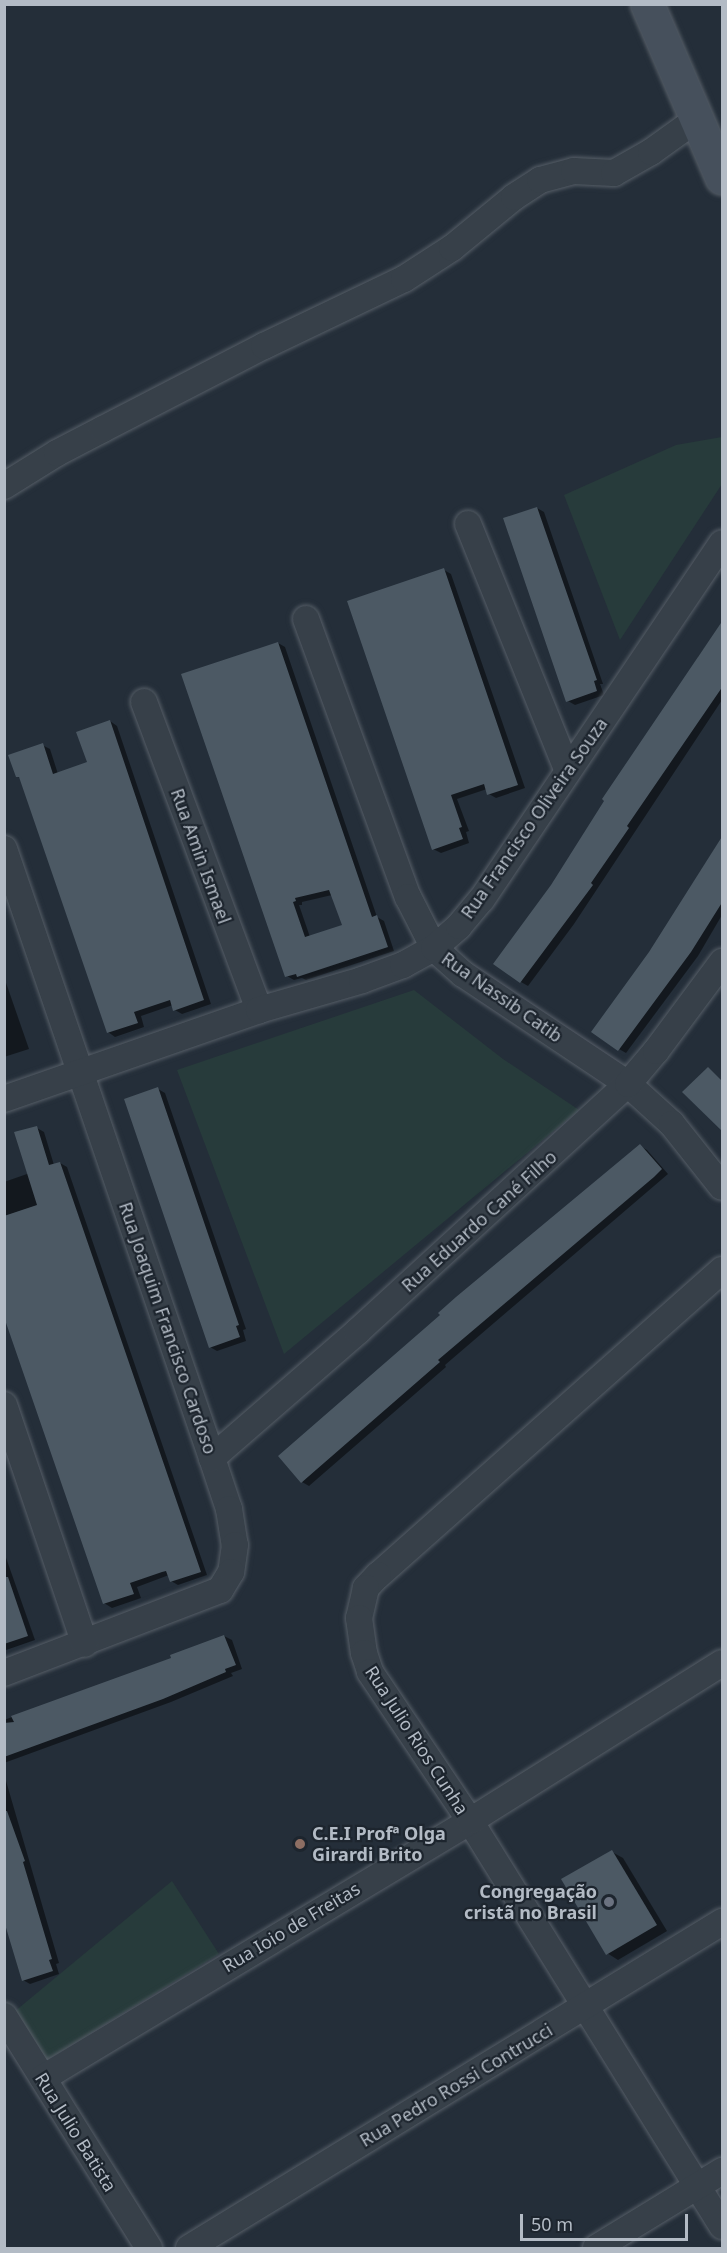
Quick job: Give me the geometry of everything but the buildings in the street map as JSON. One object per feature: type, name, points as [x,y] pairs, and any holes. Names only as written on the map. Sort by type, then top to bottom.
[{"type":"street","points":[[647,4],[723,178]]},
{"type":"street","points":[[4,486],[57,453],[264,346],[405,279],[452,248],[514,197],[540,180],[574,171],[614,173],[651,152],[697,120]]},
{"type":"street","points":[[468,524],[568,771]]},
{"type":"street","name":"Rua Francisco Oliveira Souza","points":[[4,1099],[81,1070],[259,1010],[363,980],[404,965],[434,948],[459,926],[482,899],[723,543]]},
{"type":"street","name":"Rua Nassib Catib","points":[[306,619],[405,890],[434,948],[463,974],[628,1084],[672,1124],[723,1187]]},
{"type":"street","name":"Rua Amin Ismael","points":[[144,702],[259,1010]]},
{"type":"street","name":"Rua Joaquim Francisco Cardoso","points":[[4,849],[81,1070],[234,1529],[234,1555],[228,1580],[220,1590],[205,1598],[4,1673]]},
{"type":"street","name":"Rua Eduardo Cané Filho","points":[[212,1458],[358,1331],[628,1084],[656,1051],[723,962]]},
{"type":"street","name":"Rua Julio Rios Cunha","points":[[723,1270],[366,1588],[359,1618],[363,1653],[370,1672],[470,1821],[723,2226]]},
{"type":"street","points":[[4,1405],[85,1644]]},
{"type":"street","name":"Rua Ioio de Freitas","points":[[43,2078],[470,1821],[723,1663]]},
{"type":"street","name":"Rua Pedro Rossi Contrucci","points":[[189,2248],[723,1922]]},
{"type":"street","name":"Rua Julio Batista","points":[[4,2016],[149,2248]]},
{"type":"street","points":[[596,2248],[723,2171]]},
{"type":"green space","points":[[722,437],[722,484],[620,640],[564,495],[676,445]]},
{"type":"green space","points":[[414,990],[503,1059],[579,1110],[284,1354],[177,1070]]},
{"type":"green space","points":[[172,1881],[219,1954],[47,2060],[14,2012]]},
{"type":"place","name":"C.E.I Profª Olga Girardi Brito","points":[[300,1844]]},
{"type":"place","name":"Congregação cristã no Brasil","points":[[609,1902]]}]
